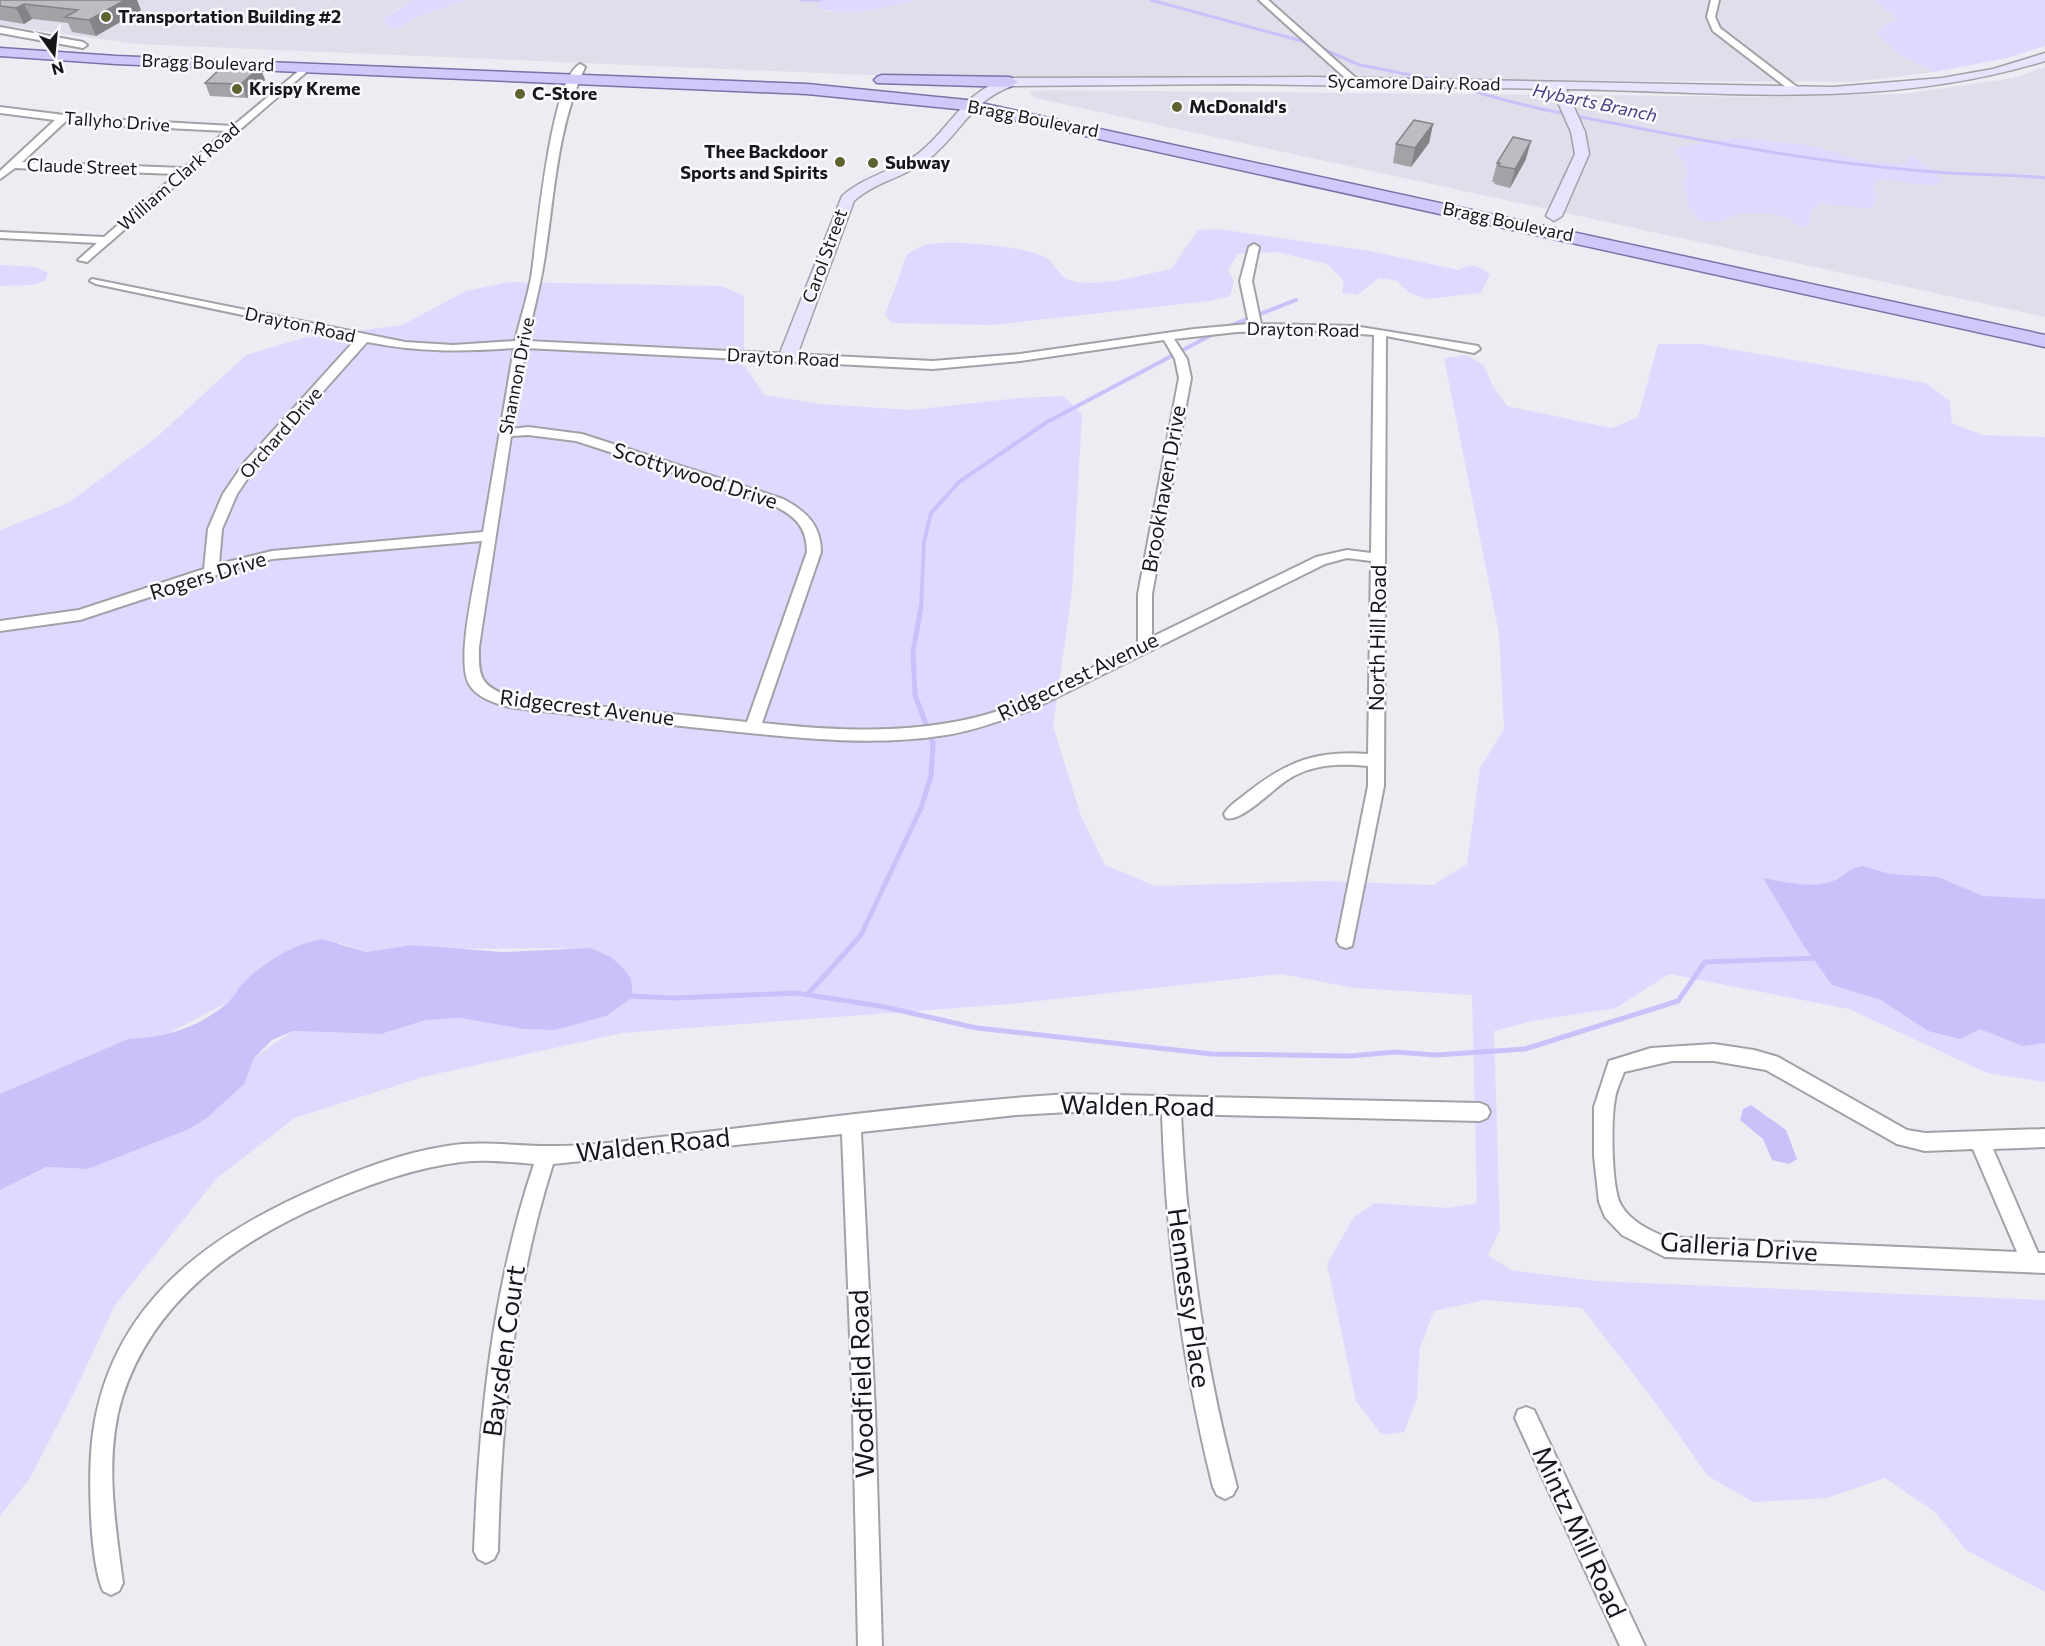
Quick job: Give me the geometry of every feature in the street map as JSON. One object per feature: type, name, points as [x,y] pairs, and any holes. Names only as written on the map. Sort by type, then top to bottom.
[{"type":"main road","name":"Bragg Boulevard","points":[[0,40],[577,73],[897,96],[967,105],[2045,341]]},
{"type":"main road","name":"Bragg Boulevard","points":[[0,52],[116,60],[307,67],[855,80],[981,94],[1554,216],[2045,325]]},
{"type":"main road","name":"Sycamore Dairy Road","points":[[967,105],[981,94],[1010,81],[1355,82],[1794,89],[1867,88],[1932,83],[2010,69],[2045,57]]},
{"type":"main road","points":[[855,80],[1010,81]]},
{"type":"main road","points":[[1299,176],[1324,176],[1529,219],[1554,216],[1582,154],[1576,125],[1557,85]]},
{"type":"main road","points":[[747,87],[860,87],[939,94],[981,94]]},
{"type":"main road","name":"Carol Street","points":[[787,358],[847,199],[858,190],[897,172],[923,156],[967,105]]},
{"type":"main road","points":[[1674,258],[1685,254],[1833,284],[1859,284]]},
{"type":"street","points":[[1263,0],[1355,82]]},
{"type":"street","points":[[1715,0],[1711,17],[1721,34],[1794,89]]},
{"type":"street","points":[[0,30],[83,45]]},
{"type":"street","name":"William Clark Road","points":[[107,240],[307,67]]},
{"type":"street","name":"Shannon Drive","points":[[478,688],[471,674],[471,655],[506,433],[521,344],[536,280],[559,129],[577,73]]},
{"type":"street","name":"Tallyho Drive","points":[[0,110],[64,118],[234,129]]},
{"type":"street","points":[[0,176],[14,165],[39,136],[64,118]]},
{"type":"street","name":"Claude Street","points":[[14,165],[186,171]]},
{"type":"street","points":[[0,235],[107,240]]},
{"type":"street","points":[[83,260],[107,240]]},
{"type":"street","points":[[1254,247],[1246,281],[1256,328]]},
{"type":"street","name":"Drayton Road","points":[[96,282],[364,338],[436,349],[521,344],[900,364],[958,364],[1256,328],[1314,327],[1380,332],[1474,349]]},
{"type":"street","name":"North Hill Road","points":[[1346,941],[1376,786],[1380,332]]},
{"type":"street","name":"Orchard Drive","points":[[211,573],[215,529],[230,494],[249,465],[364,338]]},
{"type":"street","name":"Brookhaven Drive","points":[[1145,644],[1146,594],[1185,378],[1180,359],[1168,338]]},
{"type":"street","name":"Scottywood Drive","points":[[506,433],[545,432],[578,437],[778,502],[792,509],[808,523],[815,540],[814,552],[753,728]]},
{"type":"street","name":"Rogers Drive","points":[[0,626],[80,615],[272,555],[490,536]]},
{"type":"street","name":"Ridgecrest Avenue","points":[[478,688],[491,696],[518,703],[753,728],[860,736],[948,730],[1018,709],[1145,644],[1321,560],[1347,554],[1379,558]]},
{"type":"street","points":[[1232,814],[1298,765],[1329,758],[1377,761]]},
{"type":"street","name":"Galleria Drive","points":[[2038,1262],[1665,1247],[1636,1235],[1611,1208],[1604,1164],[1605,1097],[1616,1067],[1630,1060],[1689,1053],[1749,1055],[1792,1074],[1904,1138],[1925,1142],[2045,1138]]},
{"type":"street","name":"Walden Road","points":[[111,1583],[101,1496],[105,1432],[111,1400],[121,1368],[138,1338],[179,1284],[220,1248],[256,1224],[370,1175],[429,1158],[462,1153],[491,1151],[546,1156],[603,1152],[851,1123],[1038,1105],[1480,1112]]},
{"type":"street","name":"Hennessy Place","points":[[1171,1106],[1174,1194],[1182,1276],[1199,1381],[1225,1487]]},
{"type":"street","name":"Woodfield Road","points":[[851,1123],[864,1412],[870,1646]]},
{"type":"street","points":[[1979,1140],[2038,1262]]},
{"type":"street","name":"Baysden Court","points":[[486,1551],[488,1468],[500,1366],[517,1257],[530,1199],[546,1156]]},
{"type":"street","name":"Mintz Mill Road","points":[[1526,1418],[1632,1646]]},
{"type":"shaded area","points":[[63,0],[412,0],[382,19],[389,28],[400,27],[415,18],[467,0],[821,0],[817,7],[828,12],[856,11],[919,0],[1874,0],[1898,19],[1882,27],[1878,34],[1897,53],[1934,72],[1853,82],[914,77],[137,44],[0,25],[0,20]]},
{"type":"shaded area","points":[[412,0],[467,0],[415,18],[400,27],[389,28],[382,20]]},
{"type":"shaded area","points":[[821,0],[919,0],[868,10],[841,12],[817,7]]},
{"type":"shaded area","points":[[1874,0],[2045,0],[2045,46],[2007,58],[1934,72],[1897,53],[1877,34],[1882,27],[1898,19]]},
{"type":"shaded area","points":[[2045,67],[2045,317],[1035,98],[1030,94],[1031,91],[1047,90],[1771,97],[1903,94],[2014,78]]},
{"type":"shaded area","points":[[1734,138],[1808,145],[1867,162],[1907,164],[1907,158],[1913,156],[1943,180],[1936,186],[1880,179],[1874,183],[1876,203],[1870,209],[1820,203],[1810,214],[1809,227],[1798,227],[1790,219],[1768,213],[1739,213],[1720,222],[1702,221],[1690,211],[1683,184],[1687,174],[1683,160],[1675,153],[1679,147]]},
{"type":"shaded area","points":[[1218,229],[1370,251],[1458,270],[1474,266],[1490,274],[1481,293],[1426,299],[1408,292],[1397,281],[1379,278],[1357,295],[1342,293],[1344,281],[1327,264],[1277,252],[1238,254],[1228,269],[1234,281],[1230,296],[1210,301],[992,325],[892,323],[885,315],[907,254],[924,245],[966,243],[1033,252],[1050,261],[1066,278],[1093,283],[1120,280],[1171,269],[1198,230]]},
{"type":"shaded area","points":[[0,265],[36,267],[48,273],[45,281],[32,285],[0,286]]},
{"type":"shaded area","points":[[508,282],[721,286],[744,296],[744,365],[764,395],[820,404],[911,410],[1019,398],[1064,396],[1082,415],[1072,592],[1053,726],[1081,816],[1105,865],[1155,886],[1324,881],[1433,885],[1467,864],[1480,768],[1504,729],[1499,634],[1444,358],[1467,355],[1484,366],[1493,386],[1507,406],[1611,428],[1638,417],[1658,344],[1701,344],[1926,383],[1950,401],[1952,423],[1983,435],[2045,437],[2045,1082],[1987,1073],[1849,1009],[1669,974],[1616,1008],[1532,1021],[1494,1031],[1500,1230],[1488,1255],[1511,1270],[1595,1281],[2045,1300],[2045,1592],[1966,1550],[1936,1513],[1885,1478],[1827,1498],[1753,1502],[1708,1476],[1658,1406],[1582,1308],[1485,1300],[1434,1311],[1420,1348],[1417,1398],[1404,1432],[1382,1435],[1356,1401],[1327,1264],[1354,1217],[1375,1203],[1449,1208],[1477,1203],[1472,995],[1354,988],[1281,974],[1011,1004],[622,1033],[423,1077],[295,1118],[217,1178],[115,1305],[75,1391],[30,1478],[0,1516],[0,1190],[48,1167],[88,1169],[293,1031],[381,1034],[426,1020],[462,1018],[567,948],[448,949],[412,945],[366,952],[340,943],[169,1033],[22,1086],[0,1097],[0,530],[68,503],[158,436],[246,355],[303,338],[402,325],[466,291]]},
{"type":"shaded area","points":[[1863,866],[1890,874],[1938,877],[1983,896],[2045,899],[2045,1043],[2023,1046],[1980,1029],[1960,1039],[1928,1031],[1881,1000],[1832,985],[1802,943],[1763,878],[1796,884],[1822,884],[1834,881],[1853,869]]},
{"type":"shaded area","points":[[322,939],[366,952],[412,945],[502,952],[591,948],[611,957],[624,969],[631,979],[633,997],[606,1016],[555,1030],[523,1029],[461,1018],[426,1020],[381,1034],[293,1031],[272,1040],[254,1058],[244,1084],[207,1118],[189,1129],[88,1169],[47,1167],[0,1190],[0,1094],[128,1039],[167,1034],[192,1025],[226,1004],[243,983],[270,961],[300,945]]},
{"type":"shaded area","points":[[1751,1105],[1786,1130],[1797,1159],[1789,1164],[1772,1160],[1763,1139],[1740,1120],[1743,1109]]},
{"type":"building","points":[[0,0],[125,0],[89,20],[65,17],[78,10],[24,4],[16,8],[0,6]]},
{"type":"building","points":[[260,67],[241,84],[205,83],[220,69]]},
{"type":"building","points":[[1414,120],[1433,124],[1415,148],[1396,144]]},
{"type":"building","points":[[1513,137],[1531,141],[1515,169],[1499,166],[1500,163],[1497,163]]},
{"type":"waterway","name":"Hybarts Branch","points":[[802,0],[820,0]]},
{"type":"waterway","name":"Hybarts Branch","points":[[1151,0],[1309,43]]},
{"type":"waterway","name":"Hybarts Branch","points":[[1318,47],[1360,65],[1447,82]]},
{"type":"waterway","name":"Hybarts Branch","points":[[1456,85],[1546,110],[1754,149],[1910,170],[2045,178]]},
{"type":"waterway","points":[[1224,328],[1296,300]]},
{"type":"waterway","points":[[921,609],[924,542],[931,513],[959,482],[1047,422],[1215,333]]},
{"type":"waterway","points":[[807,995],[861,935],[921,808],[931,776],[933,743],[915,695],[913,652],[921,607]]},
{"type":"waterway","points":[[807,995],[880,1006],[977,1028],[1212,1054],[1350,1056],[1395,1052],[1436,1055],[1525,1049],[1678,1001],[1705,962],[1819,958]]},
{"type":"waterway","points":[[625,996],[675,998],[796,993],[807,995]]},
{"type":"place","name":"Transportation Building #2","points":[[106,17]]},
{"type":"place","name":"Krispy Kreme","points":[[237,89]]},
{"type":"place","name":"C-Store","points":[[520,94]]},
{"type":"place","name":"McDonald's","points":[[1177,107]]},
{"type":"place","name":"Thee Backdoor Sports and Spirits","points":[[840,162]]},
{"type":"place","name":"Subway","points":[[873,163]]}]
